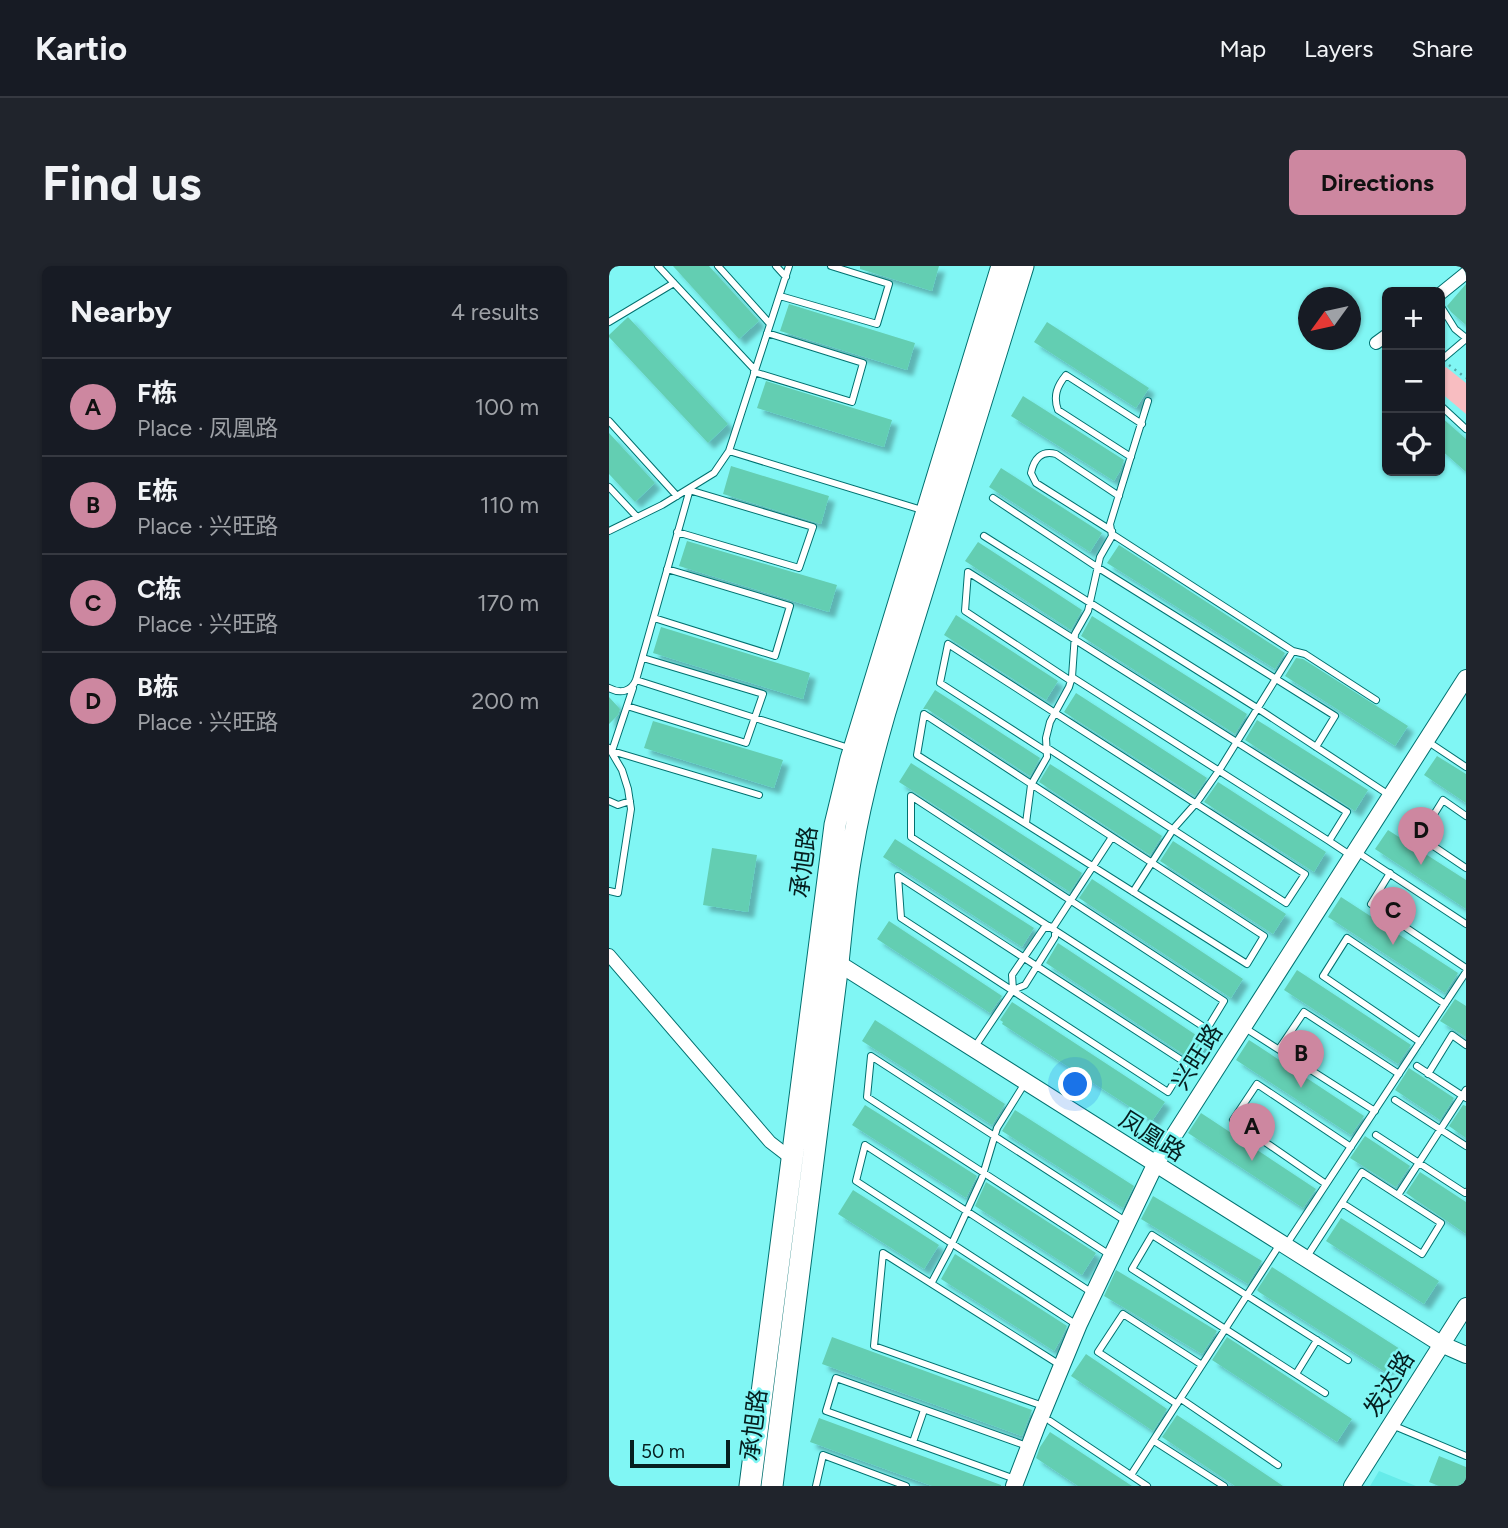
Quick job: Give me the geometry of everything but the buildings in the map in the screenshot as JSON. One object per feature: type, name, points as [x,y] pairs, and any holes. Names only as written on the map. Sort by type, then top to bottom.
[{"type":"main road","name":"承旭路","points":[[750,1486],[835,825],[853,749],[1003,266]]},
{"type":"main road","name":"承旭路","points":[[772,1486],[851,852],[868,771],[1023,266]]},
{"type":"street","points":[[1445,290],[1466,273]]},
{"type":"street","points":[[1376,343],[1382,339]]},
{"type":"street","name":"兴旺路","points":[[1016,1483],[1029,1447],[1047,1414],[1062,1366],[1079,1326],[1156,1166],[1466,678]]},
{"type":"street","name":"凤凰路","points":[[818,951],[1441,1344],[1466,1354]]},
{"type":"street","points":[[609,955],[769,1142],[792,1159]]},
{"type":"street","name":"发达路","points":[[1352,1486],[1466,1306]]},
{"type":"lane","points":[[658,266],[755,371],[852,402],[863,363],[767,334]]},
{"type":"lane","points":[[718,266],[770,324]]},
{"type":"lane","points":[[776,266],[786,277]]},
{"type":"lane","points":[[609,531],[677,496],[714,473],[729,451],[789,266]]},
{"type":"lane","points":[[780,296],[877,324],[889,284],[831,266]]},
{"type":"lane","points":[[609,322],[674,283]]},
{"type":"lane","points":[[1445,313],[1455,329],[1466,338],[1445,356]]},
{"type":"lane","points":[[1131,457],[1058,410],[1055,401],[1058,386],[1066,375],[1142,424]]},
{"type":"lane","points":[[1025,823],[1031,785],[1047,757],[1046,737],[1050,722],[1071,679],[1075,634],[1088,611],[1100,557],[1112,533],[1111,524],[1149,401]]},
{"type":"lane","points":[[1445,410],[1466,429]]},
{"type":"lane","points":[[609,421],[677,496]]},
{"type":"lane","points":[[729,451],[927,512]]},
{"type":"lane","points":[[1119,496],[1056,453],[1043,454],[1034,463],[1031,473],[1036,483],[1293,651],[1305,654],[1376,700]]},
{"type":"lane","points":[[609,487],[637,517]]},
{"type":"lane","points":[[610,749],[643,658],[689,489]]},
{"type":"lane","points":[[677,532],[799,568],[813,527],[689,489]]},
{"type":"lane","points":[[993,498],[1097,568],[1335,716],[1316,747]]},
{"type":"lane","points":[[984,536],[1257,708],[1390,796]]},
{"type":"lane","points":[[654,618],[775,656],[790,606],[667,569]]},
{"type":"lane","points":[[1329,841],[1346,813],[968,572],[965,611],[1329,841],[1390,873],[1466,924]]},
{"type":"lane","points":[[948,644],[1054,713],[1305,874],[1286,903],[1174,829],[940,683],[948,644]]},
{"type":"lane","points":[[1133,892],[1174,829],[1218,771],[1293,651]]},
{"type":"lane","points":[[627,706],[746,743],[763,694],[643,658]]},
{"type":"lane","points":[[635,683],[853,749]]},
{"type":"lane","points":[[609,688],[623,692],[630,690],[635,683]]},
{"type":"lane","points":[[923,714],[1031,785],[1264,936],[1247,964],[917,755],[923,714]]},
{"type":"lane","points":[[1426,740],[1466,768]]},
{"type":"lane","points":[[610,749],[759,795]]},
{"type":"lane","points":[[609,891],[618,893],[631,809],[622,770],[610,749]]},
{"type":"lane","points":[[911,796],[1224,1001],[1207,1029],[1052,928],[911,837],[911,796]]},
{"type":"lane","points":[[1466,816],[1443,800],[1420,836],[1466,868]]},
{"type":"lane","points":[[609,801],[618,805],[629,801]]},
{"type":"lane","points":[[1052,928],[1112,837]]},
{"type":"lane","points":[[1131,1475],[1247,1296],[1351,1147],[1466,970],[1371,904],[1390,873]]},
{"type":"lane","points":[[898,876],[1037,965],[1186,1063],[1168,1092],[901,918],[898,876]]},
{"type":"lane","points":[[973,1049],[1012,990],[1012,975],[1044,928],[1052,928]]},
{"type":"lane","points":[[1012,990],[1025,985],[1055,937],[1052,928]]},
{"type":"lane","points":[[1420,1042],[1323,976],[1347,938],[1445,1004]]},
{"type":"lane","points":[[1279,1049],[1304,1012],[1399,1074]]},
{"type":"lane","points":[[1244,1027],[1375,1111]]},
{"type":"lane","points":[[1428,1073],[1452,1035],[1466,1045]]},
{"type":"lane","points":[[1112,1256],[867,1097],[871,1056],[1128,1223]]},
{"type":"lane","points":[[1398,1195],[1465,1095],[1417,1066]]},
{"type":"lane","points":[[932,1282],[967,1211],[983,1173],[997,1128],[1025,1083]]},
{"type":"lane","points":[[1326,1184],[1233,1120],[1257,1084],[1351,1147]]},
{"type":"lane","points":[[1395,1100],[1466,1146]]},
{"type":"lane","points":[[1376,1135],[1466,1192]]},
{"type":"lane","points":[[1079,1326],[856,1181],[865,1145],[1094,1294]]},
{"type":"lane","points":[[1305,1259],[1342,1203],[1363,1172],[1441,1223],[1422,1254],[1342,1203]]},
{"type":"lane","points":[[1325,1393],[1132,1269],[1152,1234],[1348,1360]]},
{"type":"lane","points":[[1062,1366],[884,1253],[874,1346],[1047,1414],[1147,1486]]},
{"type":"lane","points":[[1202,1366],[1123,1314],[1098,1352],[1278,1465]]},
{"type":"lane","points":[[1296,1374],[1317,1340]]},
{"type":"lane","points":[[1016,1483],[826,1411],[836,1378],[1029,1447]]},
{"type":"lane","points":[[913,1442],[924,1410]]},
{"type":"lane","points":[[1390,1424],[1466,1456]]},
{"type":"lane","points":[[1154,1441],[1224,1486]]},
{"type":"lane","points":[[816,1486],[823,1455],[904,1486]]},
{"type":"path","points":[[1445,363],[1466,378]]},
{"type":"shaded area","points":[[1445,368],[1466,383],[1466,414],[1445,396]]},
{"type":"shaded area","points":[[1379,1471],[1416,1486],[1370,1486]]},
{"type":"place","name":"B栋","points":[[1421,865]]},
{"type":"place","name":"C栋","points":[[1393,945]]},
{"type":"place","name":"E栋","points":[[1301,1088]]},
{"type":"place","name":"F栋","points":[[1252,1161]]}]
